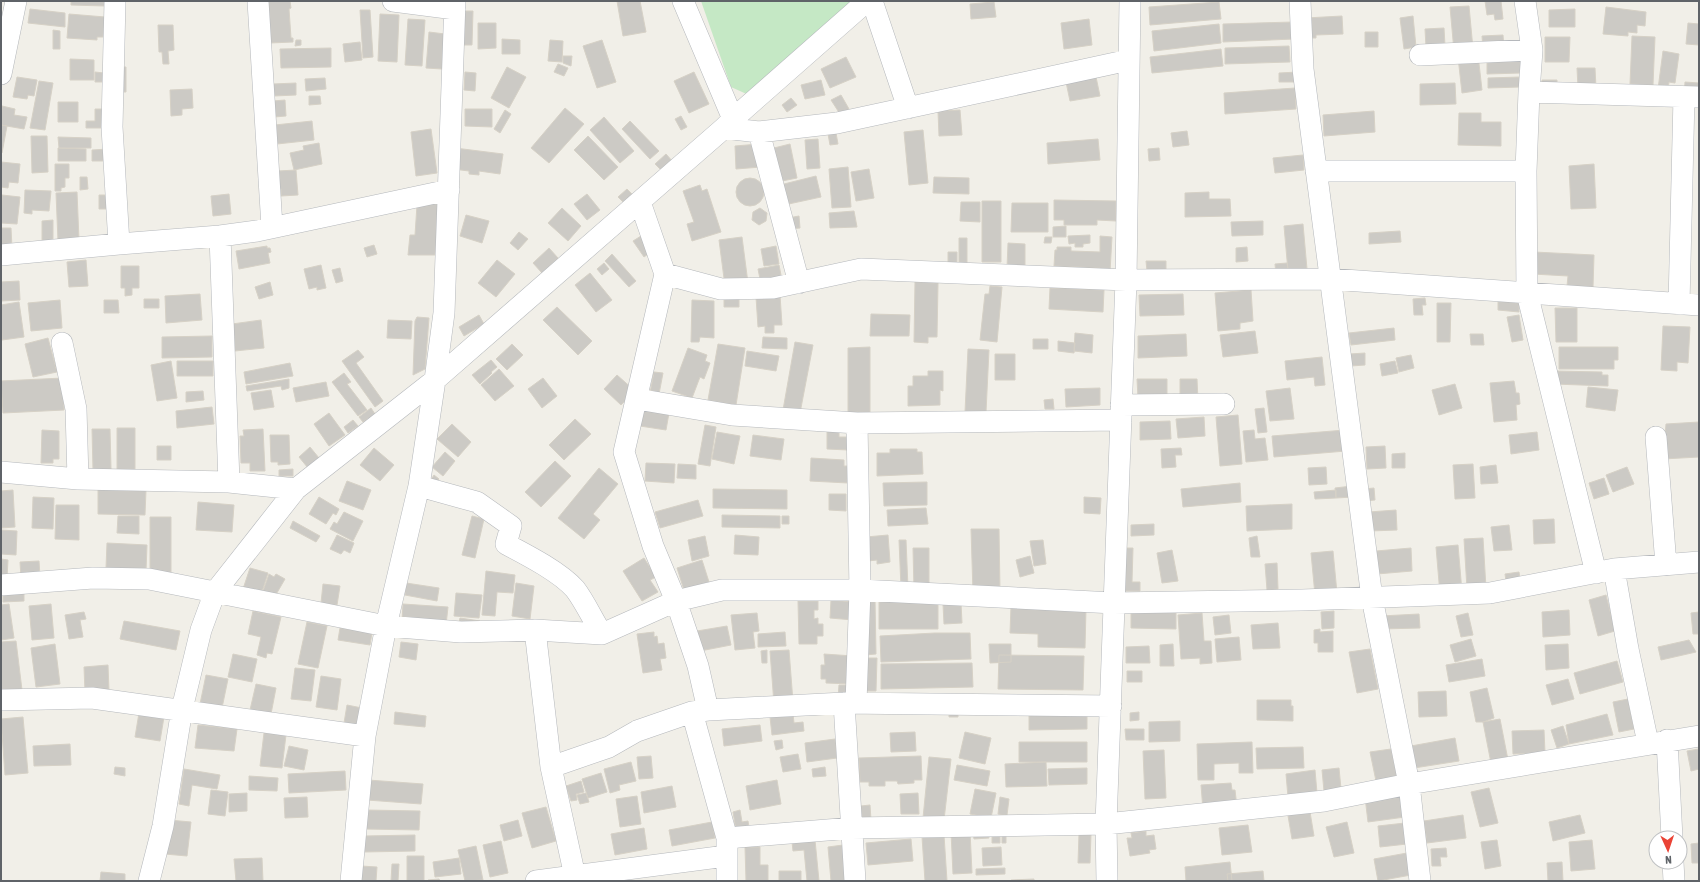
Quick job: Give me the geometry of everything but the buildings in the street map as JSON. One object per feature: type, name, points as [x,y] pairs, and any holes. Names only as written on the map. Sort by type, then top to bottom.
[{"type":"street","points":[[1,74],[16,1]]},
{"type":"street","points":[[115,1],[112,127],[119,244]]},
{"type":"street","points":[[258,1],[272,227]]},
{"type":"street","points":[[351,881],[365,736],[386,626],[419,486],[444,313],[455,5],[393,1]]},
{"type":"street","points":[[683,1],[728,124]]},
{"type":"street","points":[[149,881],[163,826],[182,709],[200,630],[215,592],[296,489],[435,380],[640,202],[866,1]]},
{"type":"street","points":[[872,1],[908,108]]},
{"type":"street","points":[[1106,881],[1106,824],[1126,280],[1130,1]]},
{"type":"street","points":[[1300,1],[1303,69],[1372,598],[1409,784],[1420,881]]},
{"type":"street","points":[[1525,1],[1532,50],[1528,92],[1526,171],[1527,293],[1605,571],[1628,649],[1658,741],[1671,830]]},
{"type":"street","points":[[1420,55],[1532,50]]},
{"type":"street","points":[[728,124],[759,132],[836,123],[1129,60]]},
{"type":"street","points":[[665,274],[721,289],[773,288],[860,269],[1126,280],[1330,278],[1689,304],[1692,97],[1528,92]]},
{"type":"street","points":[[759,132],[799,283]]},
{"type":"street","points":[[1316,172],[1526,171]]},
{"type":"street","points":[[1,255],[220,236],[257,231],[449,190]]},
{"type":"street","points":[[640,202],[665,274],[624,452],[653,546],[676,601],[698,666],[700,711],[726,847],[727,881]]},
{"type":"street","points":[[220,236],[229,482]]},
{"type":"street","points":[[62,343],[76,409],[78,479]]},
{"type":"street","points":[[637,399],[732,415],[857,422],[1121,413],[1224,404]]},
{"type":"street","points":[[855,881],[852,828],[850,703],[860,590],[857,422]]},
{"type":"street","points":[[1656,437],[1666,565]]},
{"type":"street","points":[[1,472],[78,479],[229,482],[296,489]]},
{"type":"street","points":[[419,486],[477,502],[511,526],[506,544],[526,554],[562,578],[575,590],[602,634]]},
{"type":"street","points":[[1,585],[93,578],[149,579],[386,626],[461,632],[535,630],[602,634],[676,601],[722,590],[860,590],[1114,603],[1372,598],[1490,593],[1605,571],[1699,562]]},
{"type":"street","points":[[535,630],[550,767],[576,879]]},
{"type":"street","points":[[1,700],[92,698],[182,709],[365,736]]},
{"type":"street","points":[[550,767],[609,747],[637,731],[700,711],[850,703],[1111,706]]},
{"type":"street","points":[[536,881],[576,879],[726,847],[852,828],[1106,824],[1324,801],[1409,784],[1658,741],[1699,736]]},
{"type":"street","points":[[1673,870],[1674,881]]},
{"type":"green space","points":[[701,1],[866,1],[751,96],[731,87]]}]
